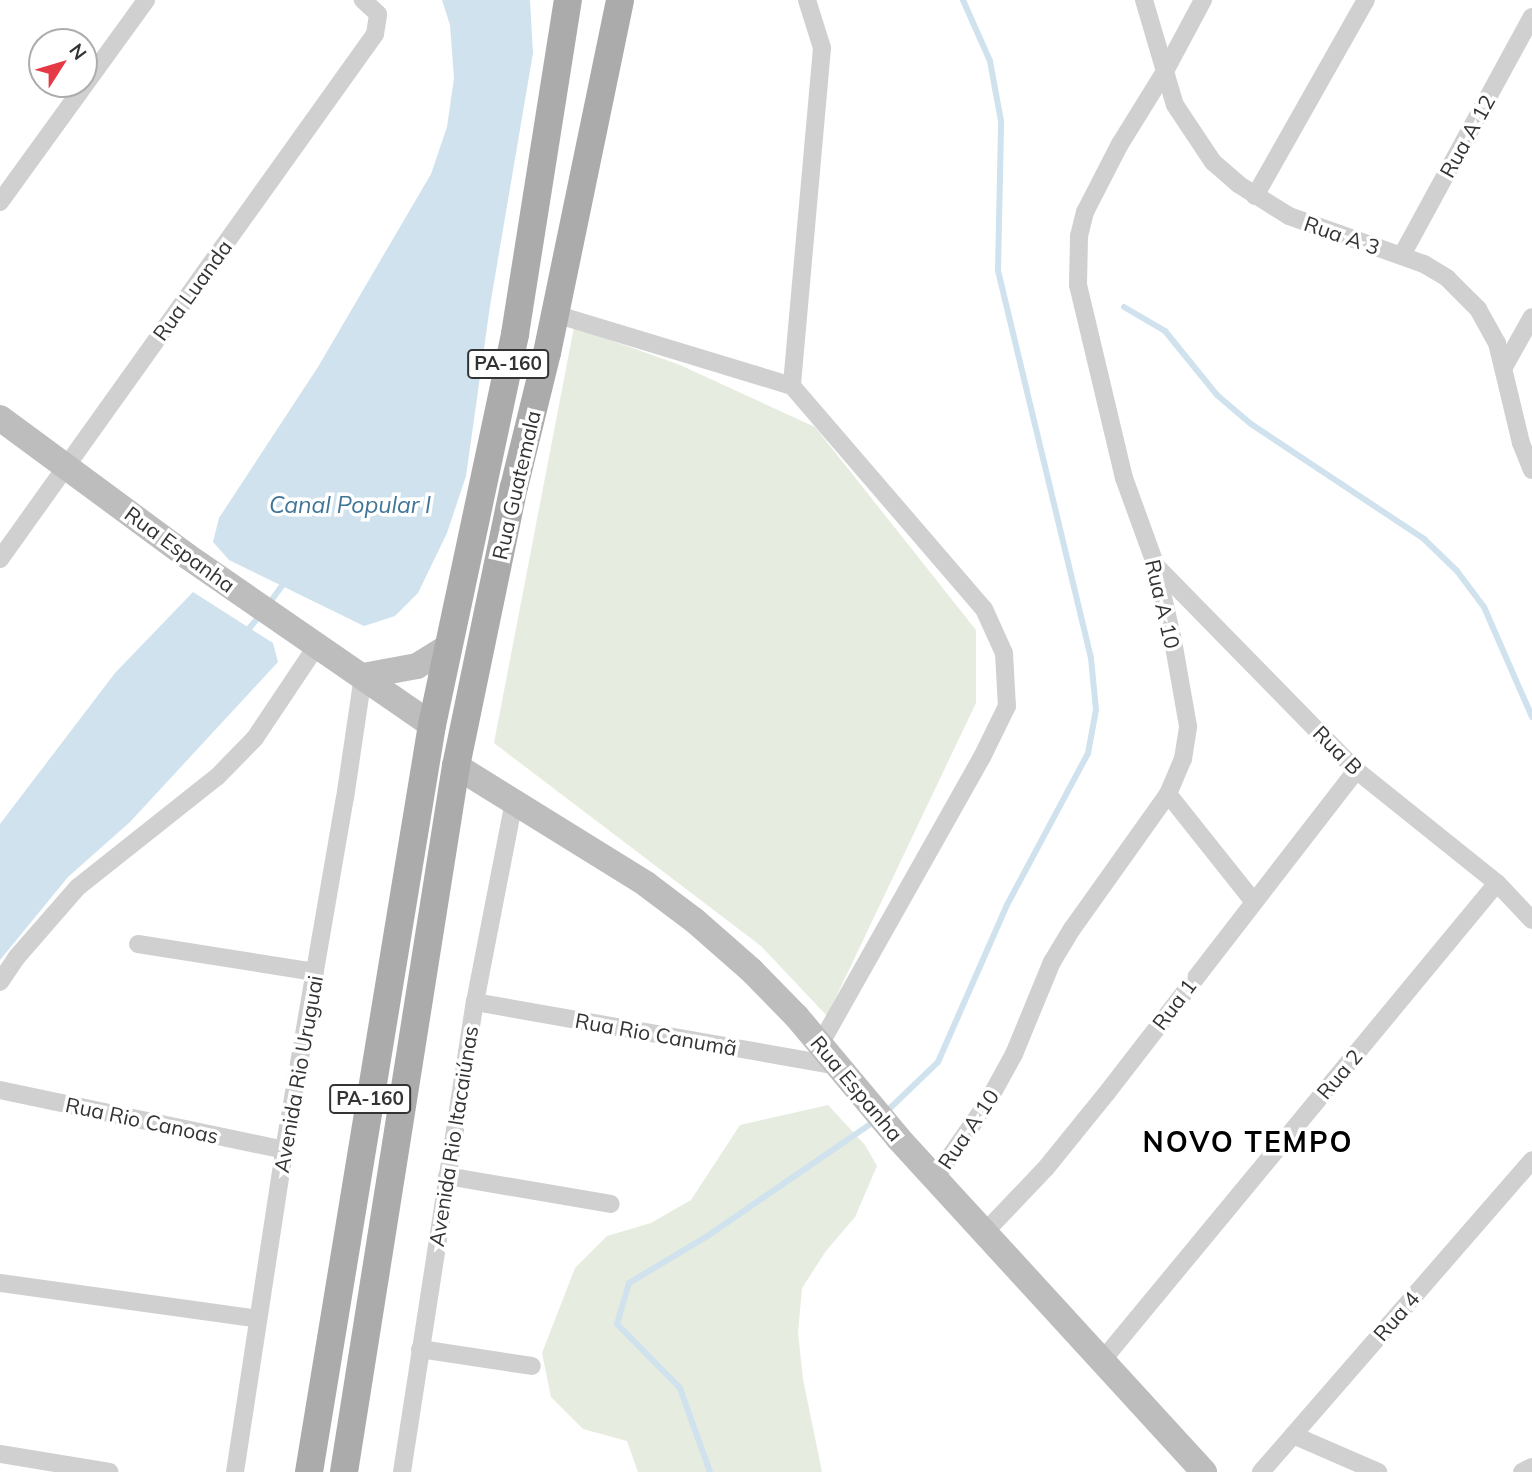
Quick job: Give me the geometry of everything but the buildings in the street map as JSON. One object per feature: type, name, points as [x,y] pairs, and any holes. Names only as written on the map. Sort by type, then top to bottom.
[{"type":"main road","name":"Rua Guatemala","points":[[432,725],[515,334],[568,0]]},
{"type":"main road","name":"Rua Guatemala","points":[[456,766],[513,487],[555,314],[620,0]]},
{"type":"main road","points":[[484,480],[513,487]]},
{"type":"main road","name":"PA-160","points":[[309,1472],[432,725]]},
{"type":"main road","name":"PA-160","points":[[344,1472],[456,766]]},
{"type":"street","points":[[0,202],[146,0]]},
{"type":"street","name":"Rua Luanda","points":[[0,559],[375,34],[380,19],[373,8],[363,0]]},
{"type":"street","points":[[792,386],[822,48],[807,0]]},
{"type":"street","name":"Rua A 3","points":[[1144,0],[1175,105],[1213,162],[1255,196],[1319,229],[1402,254],[1447,278],[1465,295],[1488,323],[1504,367],[1521,443],[1532,470]]},
{"type":"street","name":"Rua A 10","points":[[935,1178],[986,1105],[1014,1054],[1052,962],[1072,929],[1168,794],[1183,759],[1188,726],[1156,566],[1124,478],[1078,285],[1079,236],[1085,212],[1120,144],[1164,73],[1203,0]]},
{"type":"street","points":[[1255,196],[1366,0]]},
{"type":"street","name":"Rua A 12","points":[[1402,254],[1532,17]]},
{"type":"street","points":[[555,314],[792,386],[984,609],[1004,653],[1007,706],[982,757],[820,1045]]},
{"type":"street","points":[[1504,367],[1532,317]]},
{"type":"street","name":"Rua Espanha","points":[[0,418],[187,556],[432,725]]},
{"type":"street","name":"Rua B","points":[[1156,566],[1356,770],[1497,883],[1532,920]]},
{"type":"street","points":[[0,982],[16,958],[78,887],[217,776],[255,737],[316,647]]},
{"type":"street","points":[[363,676],[417,666],[449,647]]},
{"type":"street","name":"Avenida Rio Uruguai","points":[[235,1472],[284,1150],[363,676]]},
{"type":"street","name":"Rua Espanha","points":[[456,766],[646,884],[694,920],[752,971],[820,1045],[898,1138],[1204,1472]]},
{"type":"street","name":"Rua 1","points":[[985,1232],[1046,1168],[1106,1094],[1356,770]]},
{"type":"street","points":[[1168,794],[1253,901]]},
{"type":"street","name":"Avenida Rio Itacaiúnas","points":[[402,1472],[475,1002],[514,801]]},
{"type":"street","name":"Rua 2","points":[[1101,1362],[1497,883]]},
{"type":"street","points":[[138,944],[315,972]]},
{"type":"street","name":"Rua Rio Canumã","points":[[475,1002],[838,1066]]},
{"type":"street","name":"Rua Rio Canoas","points":[[0,1090],[284,1150]]},
{"type":"street","name":"Rua 4","points":[[1261,1472],[1532,1160]]},
{"type":"street","points":[[447,1176],[611,1204]]},
{"type":"street","points":[[0,1283],[258,1319]]},
{"type":"street","points":[[419,1349],[532,1366]]},
{"type":"street","points":[[1293,1434],[1378,1472]]},
{"type":"street","points":[[0,1454],[110,1472]]},
{"type":"street","points":[[1521,1472],[1532,1467]]},
{"type":"shaded area","points":[[574,327],[680,365],[815,427],[976,630],[976,703],[827,1016],[761,946],[494,743]]},
{"type":"shaded area","points":[[828,1105],[865,1145],[877,1166],[855,1217],[826,1251],[802,1288],[798,1333],[803,1379],[822,1472],[638,1472],[627,1441],[583,1429],[551,1397],[542,1353],[575,1268],[607,1236],[651,1223],[691,1200],[740,1125]]},
{"type":"water","name":"Canal Popular I","points":[[442,0],[530,0],[533,53],[490,306],[466,476],[447,533],[418,593],[395,616],[364,626],[229,560],[213,542],[219,518],[318,367],[431,174],[447,127],[454,78],[450,25]]},
{"type":"water","points":[[193,592],[273,643],[278,662],[130,822],[68,877],[0,960],[0,824],[115,673]]},
{"type":"waterway","points":[[886,1112],[938,1062],[1007,905],[1088,753],[1096,710],[1091,658],[998,270],[1001,121],[990,61],[963,0]]},
{"type":"waterway","points":[[1124,307],[1165,331],[1217,395],[1251,424],[1424,539],[1457,571],[1484,607],[1532,717]]},
{"type":"waterway","points":[[268,605],[286,580]]},
{"type":"waterway","points":[[246,632],[261,614]]},
{"type":"waterway","points":[[710,1472],[680,1388],[617,1324],[629,1283],[706,1237],[875,1121]]},
{"type":"district","name":"NOVO TEMPO","points":[[1248,1142]]}]
